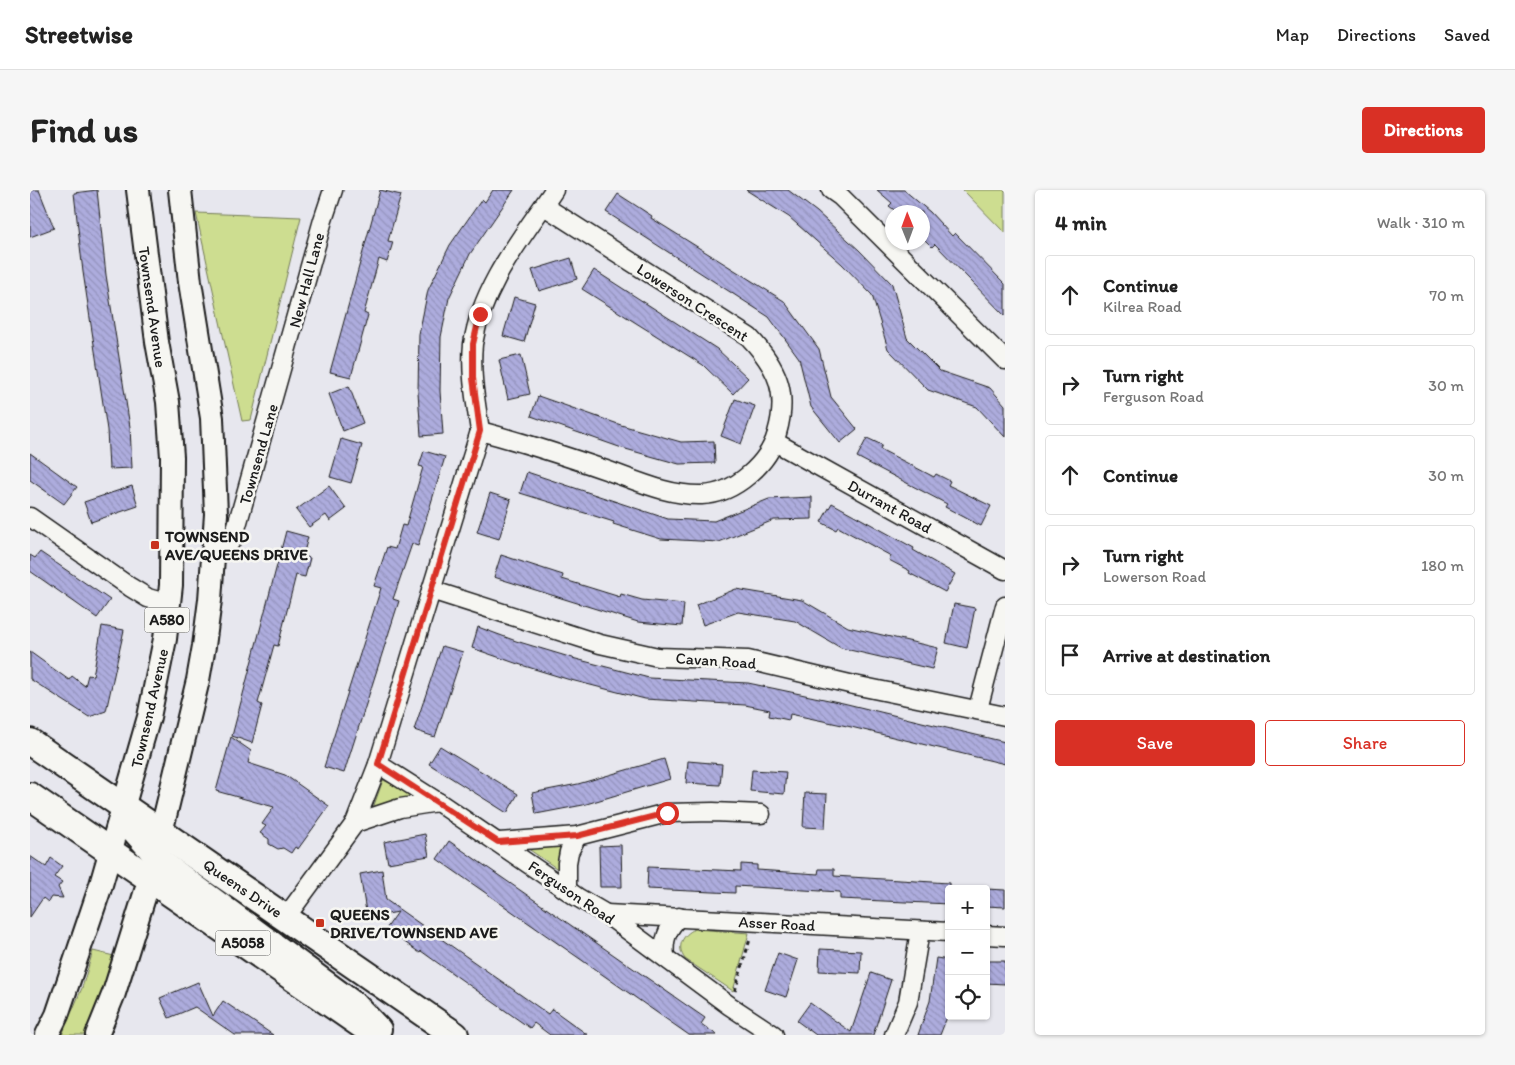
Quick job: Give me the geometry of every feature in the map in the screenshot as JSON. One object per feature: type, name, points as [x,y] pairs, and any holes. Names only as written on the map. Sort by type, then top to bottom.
[{"type":"highway","name":"Queens Drive","points":[[30,742],[124,807],[155,856],[376,1035]]},
{"type":"highway","name":"Queens Drive","points":[[30,796],[110,852],[155,856],[286,918],[455,1035]]},
{"type":"main road","name":"Townsend Avenue","points":[[47,1035],[60,1006],[97,896],[124,807],[149,717],[165,639],[169,604],[171,585],[172,457],[168,402],[157,342],[138,190]]},
{"type":"main road","name":"A580","points":[[97,1035],[114,993],[155,856],[203,655],[210,600],[216,514],[212,418],[190,282],[180,190]]},
{"type":"main road","points":[[155,856],[357,1005],[386,1035]]},
{"type":"street","name":"New Hall Lane","points":[[282,371],[333,190]]},
{"type":"street","points":[[286,918],[355,823],[378,764],[480,431],[473,378],[473,344],[480,314],[489,290],[554,190]]},
{"type":"street","points":[[832,190],[1005,360]]},
{"type":"street","name":"Lowerson Crescent","points":[[480,431],[527,443],[661,489],[686,494],[705,495],[739,483],[758,468],[775,442],[782,416],[778,377],[765,355],[749,337],[544,206]]},
{"type":"street","name":"Townsend Lane","points":[[213,559],[226,549],[234,536],[282,371]]},
{"type":"street","name":"Durrant Road","points":[[775,442],[1005,570]]},
{"type":"street","points":[[30,517],[130,588],[148,598],[169,604]]},
{"type":"street","name":"Cavan Road","points":[[430,590],[609,646],[658,657],[748,660],[854,685],[1005,716]]},
{"type":"street","points":[[978,709],[1005,606]]},
{"type":"street","name":"Ferguson Road","points":[[378,764],[606,914],[730,1006],[774,1035]]},
{"type":"street","points":[[355,823],[400,808],[438,802]]},
{"type":"street","points":[[498,842],[577,836],[667,813],[761,814]]},
{"type":"street","points":[[567,890],[566,863],[577,836]]},
{"type":"street","name":"Asser Road","points":[[606,914],[945,932]]},
{"type":"street","points":[[664,957],[665,938],[668,930],[679,917]]},
{"type":"street","points":[[894,1035],[908,1002],[920,931]]},
{"type":"street","points":[[990,934],[1005,936]]},
{"type":"path","points":[[730,1006],[755,922]]},
{"type":"green space","points":[[963,190],[1005,190],[1005,233]]},
{"type":"green space","points":[[196,213],[301,217],[251,420],[242,421]]},
{"type":"green space","points":[[383,780],[410,792],[412,798],[373,808]]},
{"type":"green space","points":[[560,845],[563,848],[559,870],[527,848]]},
{"type":"green space","points":[[695,929],[749,933],[733,991],[685,959],[682,955],[681,946],[684,938]]},
{"type":"green space","points":[[93,951],[114,956],[93,1017],[85,1035],[62,1035],[82,988]]},
{"type":"building","points":[[30,190],[39,190],[54,228],[30,237]]},
{"type":"building","points":[[97,190],[106,275],[130,427],[132,468],[109,469],[107,430],[83,272],[74,193]]},
{"type":"building","points":[[380,190],[401,195],[388,241],[393,242],[387,262],[379,259],[364,313],[368,315],[351,377],[330,372]]},
{"type":"building","points":[[493,190],[514,190],[470,254],[449,298],[441,337],[440,391],[443,434],[421,436],[418,392],[419,334],[428,290],[450,245],[482,199],[485,202]]},
{"type":"building","points":[[746,190],[788,190],[817,212],[859,250],[892,284],[907,338],[940,371],[990,388],[1005,405],[1005,437],[977,407],[928,390],[888,349],[872,295],[842,264],[789,217]]},
{"type":"building","points":[[877,190],[904,190],[922,205],[890,205],[892,203]]},
{"type":"building","points":[[618,194],[652,216],[651,218],[784,301],[819,349],[831,397],[857,429],[840,443],[811,407],[799,358],[769,317],[606,212]]},
{"type":"building","points":[[930,212],[952,236],[955,233],[1005,284],[1005,316],[935,244],[932,247],[930,245]]},
{"type":"building","points":[[571,258],[577,279],[539,291],[532,270]]},
{"type":"building","points":[[594,270],[717,349],[748,378],[733,394],[703,365],[582,289]]},
{"type":"building","points":[[514,297],[535,303],[524,342],[503,336]]},
{"type":"building","points":[[521,355],[530,394],[508,399],[499,360]]},
{"type":"building","points":[[349,386],[363,423],[343,431],[329,394]]},
{"type":"building","points":[[538,396],[621,425],[681,442],[714,441],[715,463],[679,464],[622,448],[531,416]]},
{"type":"building","points":[[735,399],[755,406],[741,444],[721,436]]},
{"type":"building","points":[[867,438],[882,445],[880,449],[934,477],[936,474],[950,481],[948,485],[991,506],[981,526],[945,507],[947,504],[857,457]]},
{"type":"building","points":[[341,439],[362,445],[351,483],[330,477]]},
{"type":"building","points":[[424,451],[445,457],[418,546],[412,544],[393,599],[399,601],[344,773],[324,767],[381,588],[374,586],[387,547],[395,549],[402,525],[406,526],[423,467],[419,466]]},
{"type":"building","points":[[30,453],[77,487],[64,504],[30,480]]},
{"type":"building","points":[[527,472],[668,519],[714,521],[769,499],[812,497],[812,519],[774,520],[719,542],[661,539],[613,524],[614,522],[520,493]]},
{"type":"building","points":[[132,486],[138,506],[91,522],[84,502]]},
{"type":"building","points":[[329,486],[346,509],[330,521],[326,515],[309,527],[296,510]]},
{"type":"building","points":[[490,493],[511,500],[499,539],[477,532]]},
{"type":"building","points":[[832,503],[914,548],[913,550],[955,574],[945,592],[889,560],[891,556],[838,527],[836,530],[821,522]]},
{"type":"building","points":[[286,531],[308,537],[303,556],[310,558],[305,577],[296,575],[278,646],[274,645],[258,703],[262,705],[252,743],[232,736]]},
{"type":"building","points":[[40,552],[110,600],[97,618],[30,571],[30,555],[35,558]]},
{"type":"building","points":[[501,555],[563,575],[562,579],[620,597],[621,594],[642,600],[684,604],[682,626],[638,622],[494,577]]},
{"type":"building","points":[[736,589],[802,600],[848,627],[938,648],[932,669],[841,648],[795,621],[738,612],[703,625],[696,605]]},
{"type":"building","points":[[954,604],[975,608],[967,648],[946,643]]},
{"type":"building","points":[[102,626],[124,630],[106,711],[89,717],[30,679],[30,652],[69,680],[72,676],[85,686],[88,675],[93,676]]},
{"type":"building","points":[[478,627],[516,641],[576,659],[649,678],[748,683],[843,703],[1005,742],[1005,764],[790,714],[789,720],[769,716],[770,710],[745,705],[645,699],[567,679],[472,648]]},
{"type":"building","points":[[442,646],[463,652],[435,737],[414,730]]},
{"type":"building","points":[[231,737],[251,751],[248,763],[285,775],[329,806],[298,849],[295,847],[291,853],[283,848],[278,849],[269,844],[269,839],[260,833],[266,826],[262,824],[274,807],[216,791]]},
{"type":"building","points":[[440,746],[518,794],[507,813],[429,764]]},
{"type":"building","points":[[664,759],[670,779],[583,805],[536,814],[532,793],[578,784]]},
{"type":"building","points":[[688,761],[722,764],[720,785],[686,783]]},
{"type":"building","points":[[752,770],[786,772],[784,794],[750,791]]},
{"type":"building","points":[[805,793],[827,794],[825,828],[803,827]]},
{"type":"building","points":[[425,834],[429,856],[388,863],[384,842]]},
{"type":"building","points":[[449,841],[705,1018],[701,1024],[717,1035],[689,1035],[437,859]]},
{"type":"building","points":[[621,845],[622,887],[600,887],[599,846]]},
{"type":"building","points":[[30,856],[46,867],[51,858],[62,866],[54,877],[62,882],[58,887],[63,898],[51,897],[48,902],[43,898],[30,917]]},
{"type":"building","points":[[741,864],[757,865],[757,870],[818,874],[819,869],[834,869],[834,876],[949,883],[949,885],[945,885],[945,904],[840,899],[840,892],[823,891],[822,889],[821,891],[735,886],[735,893],[647,889],[648,867],[741,871]]},
{"type":"building","points":[[382,870],[386,900],[548,1014],[552,1009],[588,1035],[550,1035],[534,1023],[530,1028],[421,951],[420,953],[386,929],[398,912],[367,918],[360,874]]},
{"type":"building","points":[[990,889],[1005,890],[1005,907],[990,906]]},
{"type":"building","points":[[820,949],[861,951],[860,973],[819,971]]},
{"type":"building","points":[[778,953],[798,960],[786,997],[765,990]]},
{"type":"building","points":[[936,958],[945,959],[946,1020],[940,1035],[918,1035],[930,1001]]},
{"type":"building","points":[[990,961],[1005,961],[1005,984],[990,983]]},
{"type":"building","points":[[871,973],[891,980],[873,1035],[816,1035],[797,1021],[810,1003],[851,1032]]},
{"type":"building","points":[[198,982],[213,1016],[223,1001],[273,1035],[235,1035],[195,1007],[169,1018],[160,998]]},
{"type":"place","name":"TOWNSEND AVE/QUEENS DRIVE","points":[[155,545]]},
{"type":"place","name":"QUEENS DRIVE/TOWNSEND AVE","points":[[320,923]]},
{"type":"route","points":[[480,314],[473,344],[473,378],[480,431],[378,764],[498,842],[577,836],[667,813]]}]
